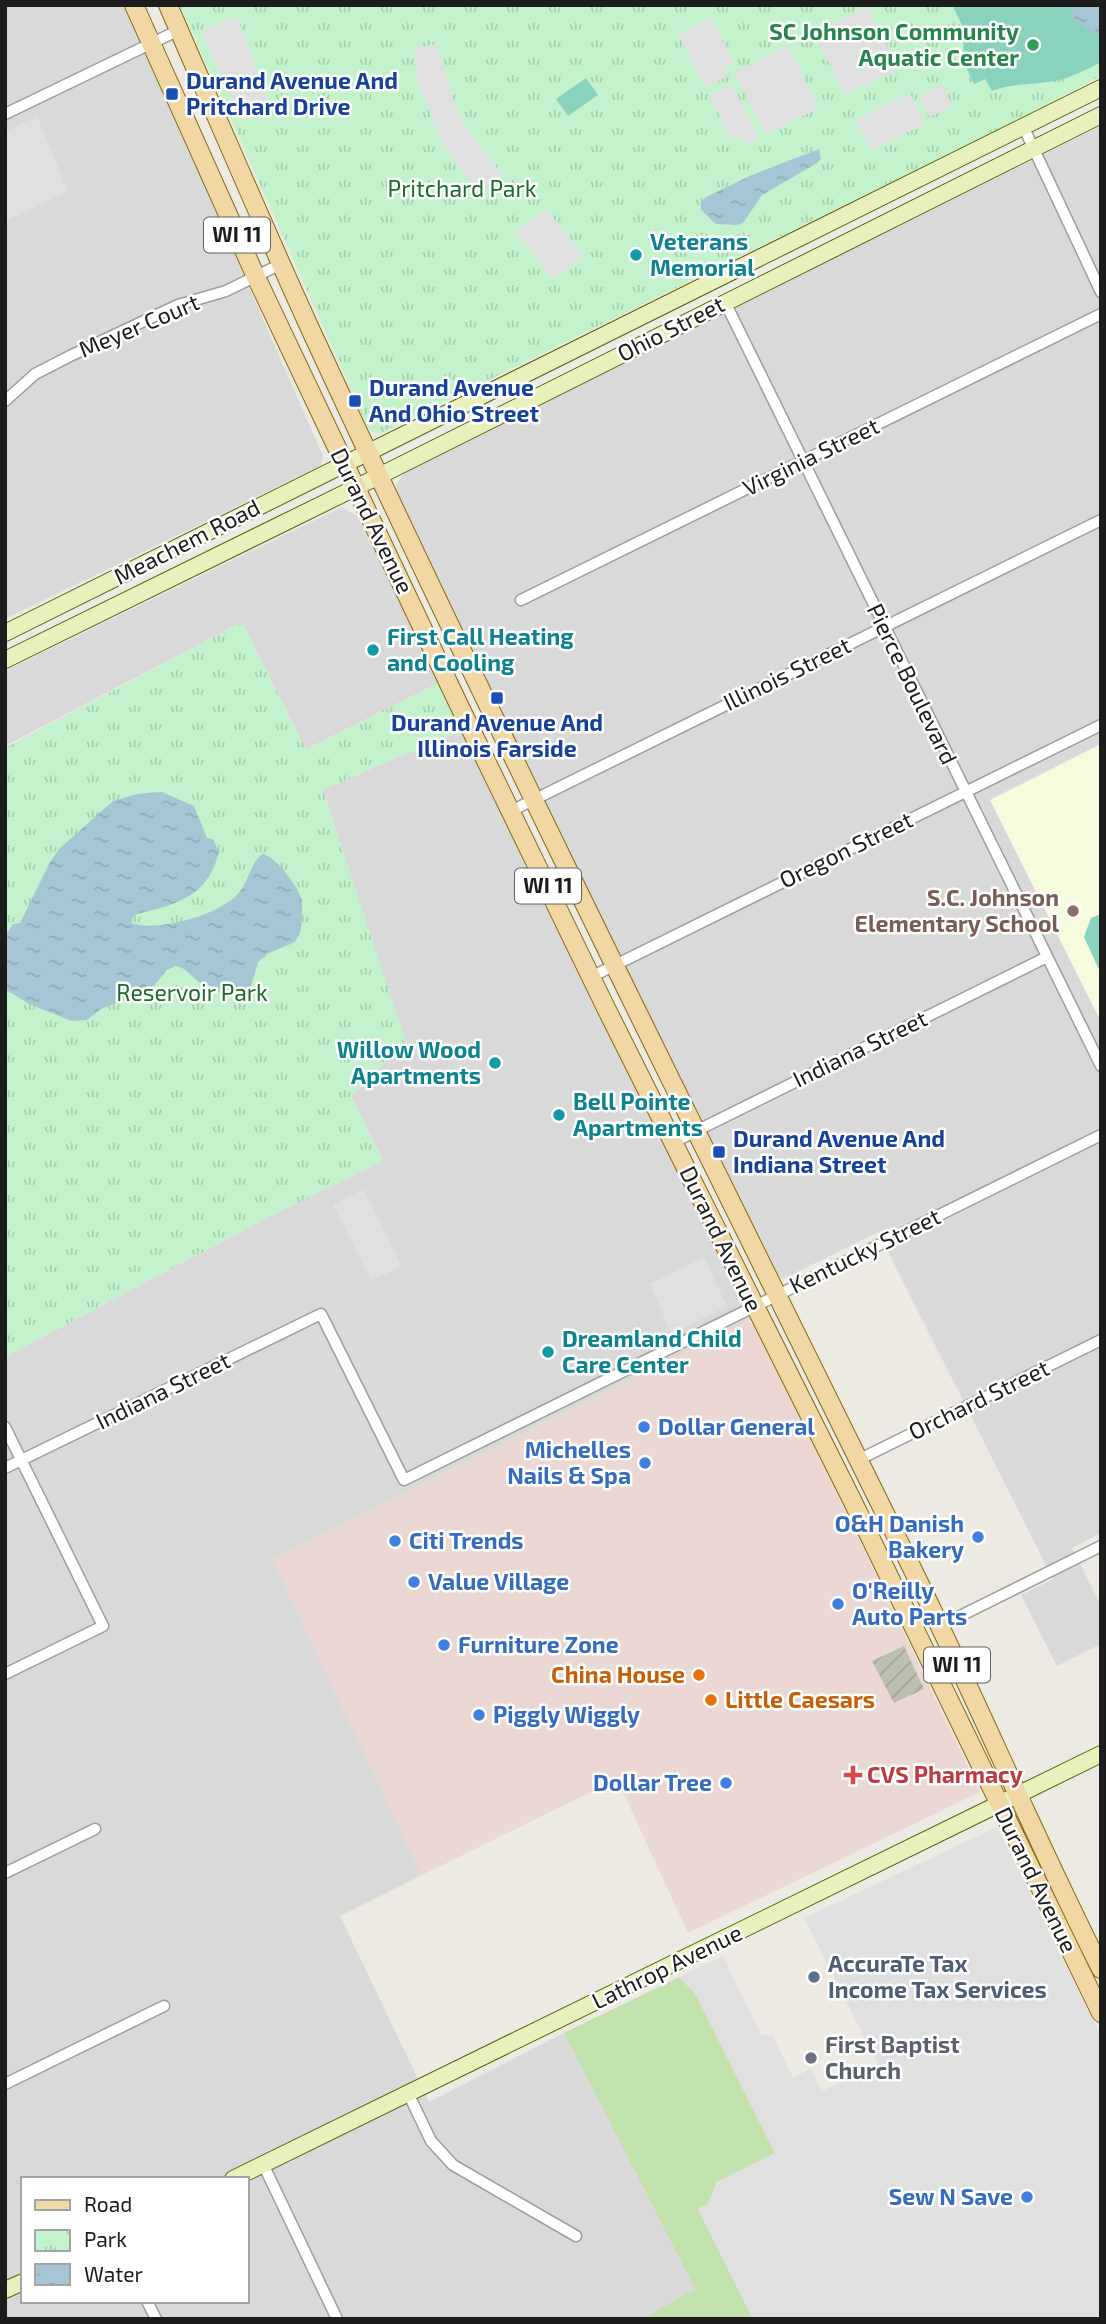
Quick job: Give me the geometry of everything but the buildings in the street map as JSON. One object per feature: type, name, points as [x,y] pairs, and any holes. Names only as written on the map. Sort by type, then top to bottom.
[{"type":"main road","name":"Durand Avenue","points":[[134,5],[256,277],[355,488],[591,976],[903,1605],[1101,2013]]},
{"type":"main road","name":"Durand Avenue","points":[[168,5],[281,264],[380,475],[615,965],[940,1626],[1051,1870],[1101,1969]]},
{"type":"main road","points":[[903,1605],[912,1609],[926,1625],[933,1628],[940,1626]]},
{"type":"street","points":[[5,114],[179,30]]},
{"type":"street","name":"Ohio Street","points":[[369,451],[1101,88]]},
{"type":"street","name":"Ohio Street","points":[[355,488],[1101,115]]},
{"type":"street","points":[[1024,128],[1101,292]]},
{"type":"street","name":"Meyer Court","points":[[5,401],[35,374],[70,356],[178,306],[226,291],[281,264]]},
{"type":"street","name":"Pierce Boulevard","points":[[725,302],[1101,1066]]},
{"type":"street","name":"Virginia Street","points":[[521,600],[1101,314]]},
{"type":"street","name":"Meachem Road","points":[[5,634],[369,451]]},
{"type":"street","name":"Meachem Road","points":[[10,657],[355,488]]},
{"type":"street","name":"Illinois Street","points":[[511,811],[1101,520]]},
{"type":"street","points":[[160,556],[172,578]]},
{"type":"street","points":[[5,634],[10,657]]},
{"type":"street","name":"Oregon Street","points":[[591,976],[1101,725]]},
{"type":"street","name":"Indiana Street","points":[[674,1142],[1047,957]]},
{"type":"street","name":"Kentucky Street","points":[[321,1314],[404,1480],[1101,1135]]},
{"type":"street","name":"Indiana Street","points":[[5,1468],[321,1314]]},
{"type":"street","name":"Orchard Street","points":[[858,1460],[1101,1340]]},
{"type":"street","points":[[5,1427],[103,1626],[5,1674]]},
{"type":"street","points":[[940,1626],[1101,1546]]},
{"type":"street","name":"Lathrop Avenue","points":[[237,2177],[1101,1754]]},
{"type":"street","points":[[5,1873],[95,1829]]},
{"type":"street","points":[[5,2084],[164,2006]]},
{"type":"street","points":[[408,2093],[431,2141],[453,2165],[576,2236]]},
{"type":"street","points":[[263,2164],[337,2319]]},
{"type":"street","points":[[5,2290],[21,2283]]},
{"type":"street","points":[[148,2303],[156,2319]]},
{"type":"shaded area","points":[[5,5],[125,5],[323,456],[321,465],[316,468],[5,619]]},
{"type":"shaded area","points":[[867,7],[899,69],[844,95],[814,33]]},
{"type":"shaded area","points":[[237,17],[271,108],[242,121],[201,31]]},
{"type":"shaded area","points":[[711,18],[734,63],[723,68],[728,76],[705,88],[678,34]]},
{"type":"shaded area","points":[[437,44],[454,102],[468,131],[502,175],[479,193],[441,142],[418,81],[414,48]]},
{"type":"shaded area","points":[[788,46],[819,108],[765,134],[734,73]]},
{"type":"shaded area","points":[[732,84],[759,138],[745,145],[740,136],[731,140],[709,95]]},
{"type":"shaded area","points":[[942,85],[953,106],[929,117],[919,97]]},
{"type":"shaded area","points":[[910,93],[925,124],[871,150],[856,120]]},
{"type":"shaded area","points":[[37,116],[68,191],[6,221],[5,132]]},
{"type":"shaded area","points":[[1101,126],[1101,1533],[1072,1548],[1101,1606],[1101,1644],[1057,1666],[1021,1595],[1053,1579],[878,1232],[785,1278],[774,1274],[497,708],[399,496],[396,484],[407,471]]},
{"type":"shaded area","points":[[546,209],[583,256],[553,279],[516,232]]},
{"type":"shaded area","points":[[342,507],[357,516],[440,682],[306,749],[242,622],[5,746],[5,671]]},
{"type":"shaded area","points":[[464,729],[753,1319],[272,1559],[422,1875],[340,1916],[429,2102],[564,2033],[695,2289],[641,2319],[5,2319],[5,1357],[271,1216],[383,1161],[351,1096],[406,1041],[322,790]]},
{"type":"shaded area","name":"S.C. Johnson Elementary School","points":[[1101,744],[1101,1022],[990,800]]},
{"type":"shaded area","points":[[364,1189],[402,1266],[371,1281],[333,1205]]},
{"type":"shaded area","points":[[704,1257],[727,1306],[671,1334],[650,1284]]},
{"type":"shaded area","points":[[747,1321],[757,1327],[980,1792],[688,1933],[617,1779],[422,1875],[272,1559]]},
{"type":"shaded area","points":[[904,1646],[924,1689],[894,1703],[872,1661]]},
{"type":"shaded area","points":[[997,1827],[1101,2036],[1101,2319],[753,2319],[698,2209],[708,2204],[717,2182],[775,2153],[695,1993],[679,1977],[723,1956],[761,2035],[773,2036],[793,2077],[811,2069],[822,2091],[878,2065],[804,1918]]},
{"type":"green space","name":"Pritchard Park","points":[[180,5],[1101,5],[1101,76],[1005,126],[379,434],[370,431],[367,425]]},
{"type":"green space","name":"SC Johnson Community Aquatic Center","points":[[952,5],[1101,5],[1101,62],[1060,80],[992,91],[985,79],[974,84],[963,61],[964,29]]},
{"type":"green space","points":[[586,78],[598,95],[568,116],[556,99]]},
{"type":"green space","name":"Reservoir Park","points":[[242,622],[306,749],[440,682],[464,729],[323,790],[406,1041],[351,1096],[383,1161],[271,1216],[5,1357],[5,748]]},
{"type":"green space","points":[[1101,914],[1101,974],[1084,937],[1091,918]]},
{"type":"green space","points":[[679,1977],[695,1993],[775,2153],[717,2182],[708,2204],[698,2209],[753,2319],[641,2319],[695,2289],[564,2033]]},
{"type":"water","points":[[1077,5],[1101,5],[1101,38],[1070,16]]},
{"type":"water","points":[[819,149],[821,159],[817,163],[762,195],[743,223],[716,224],[701,210],[701,202],[706,197],[752,175]]},
{"type":"water","points":[[162,792],[194,806],[207,838],[213,839],[219,852],[214,868],[198,890],[176,903],[134,915],[131,923],[173,923],[221,907],[241,890],[256,861],[263,854],[283,869],[302,900],[300,933],[295,942],[267,954],[258,962],[250,990],[229,991],[200,983],[184,969],[176,966],[167,970],[152,988],[101,1009],[87,1020],[72,1021],[29,1004],[5,989],[5,936],[13,924],[20,923],[50,862],[60,848],[113,801],[137,794]]},
{"type":"place","name":"SC Johnson Community Aquatic Center","points":[[1033,45]]},
{"type":"place","name":"Durand Avenue And Pritchard Drive","points":[[172,94]]},
{"type":"place","name":"Veterans Memorial","points":[[636,255]]},
{"type":"place","name":"Durand Avenue And Ohio Street","points":[[355,401]]},
{"type":"place","name":"First Call Heating and Cooling","points":[[373,650]]},
{"type":"place","name":"Durand Avenue And Illinois Farside","points":[[497,698]]},
{"type":"place","name":"S.C. Johnson Elementary School","points":[[1073,911]]},
{"type":"place","name":"Willow Wood Apartments","points":[[495,1063]]},
{"type":"place","name":"Bell Pointe Apartments","points":[[559,1115]]},
{"type":"place","name":"Durand Avenue And Indiana Street","points":[[719,1152]]},
{"type":"place","name":"Dreamland Child Care Center","points":[[548,1352]]},
{"type":"place","name":"Dollar General","points":[[644,1427]]},
{"type":"place","name":"Michelles Nails & Spa","points":[[645,1463]]},
{"type":"place","name":"O&H Danish Bakery","points":[[978,1537]]},
{"type":"place","name":"Citi Trends","points":[[395,1541]]},
{"type":"place","name":"Value Village","points":[[414,1582]]},
{"type":"place","name":"O'Reilly Auto Parts","points":[[838,1604]]},
{"type":"place","name":"Furniture Zone","points":[[444,1645]]},
{"type":"place","name":"China House","points":[[699,1675]]},
{"type":"place","name":"Little Caesars","points":[[711,1700]]},
{"type":"place","name":"Piggly Wiggly","points":[[479,1715]]},
{"type":"place","name":"CVS Pharmacy","points":[[853,1775]]},
{"type":"place","name":"Dollar Tree","points":[[726,1783]]},
{"type":"place","name":"AccuraTe Tax Income Tax Services","points":[[814,1977]]},
{"type":"place","name":"First Baptist Church","points":[[811,2058]]},
{"type":"place","name":"Sew N Save","points":[[1027,2197]]}]
